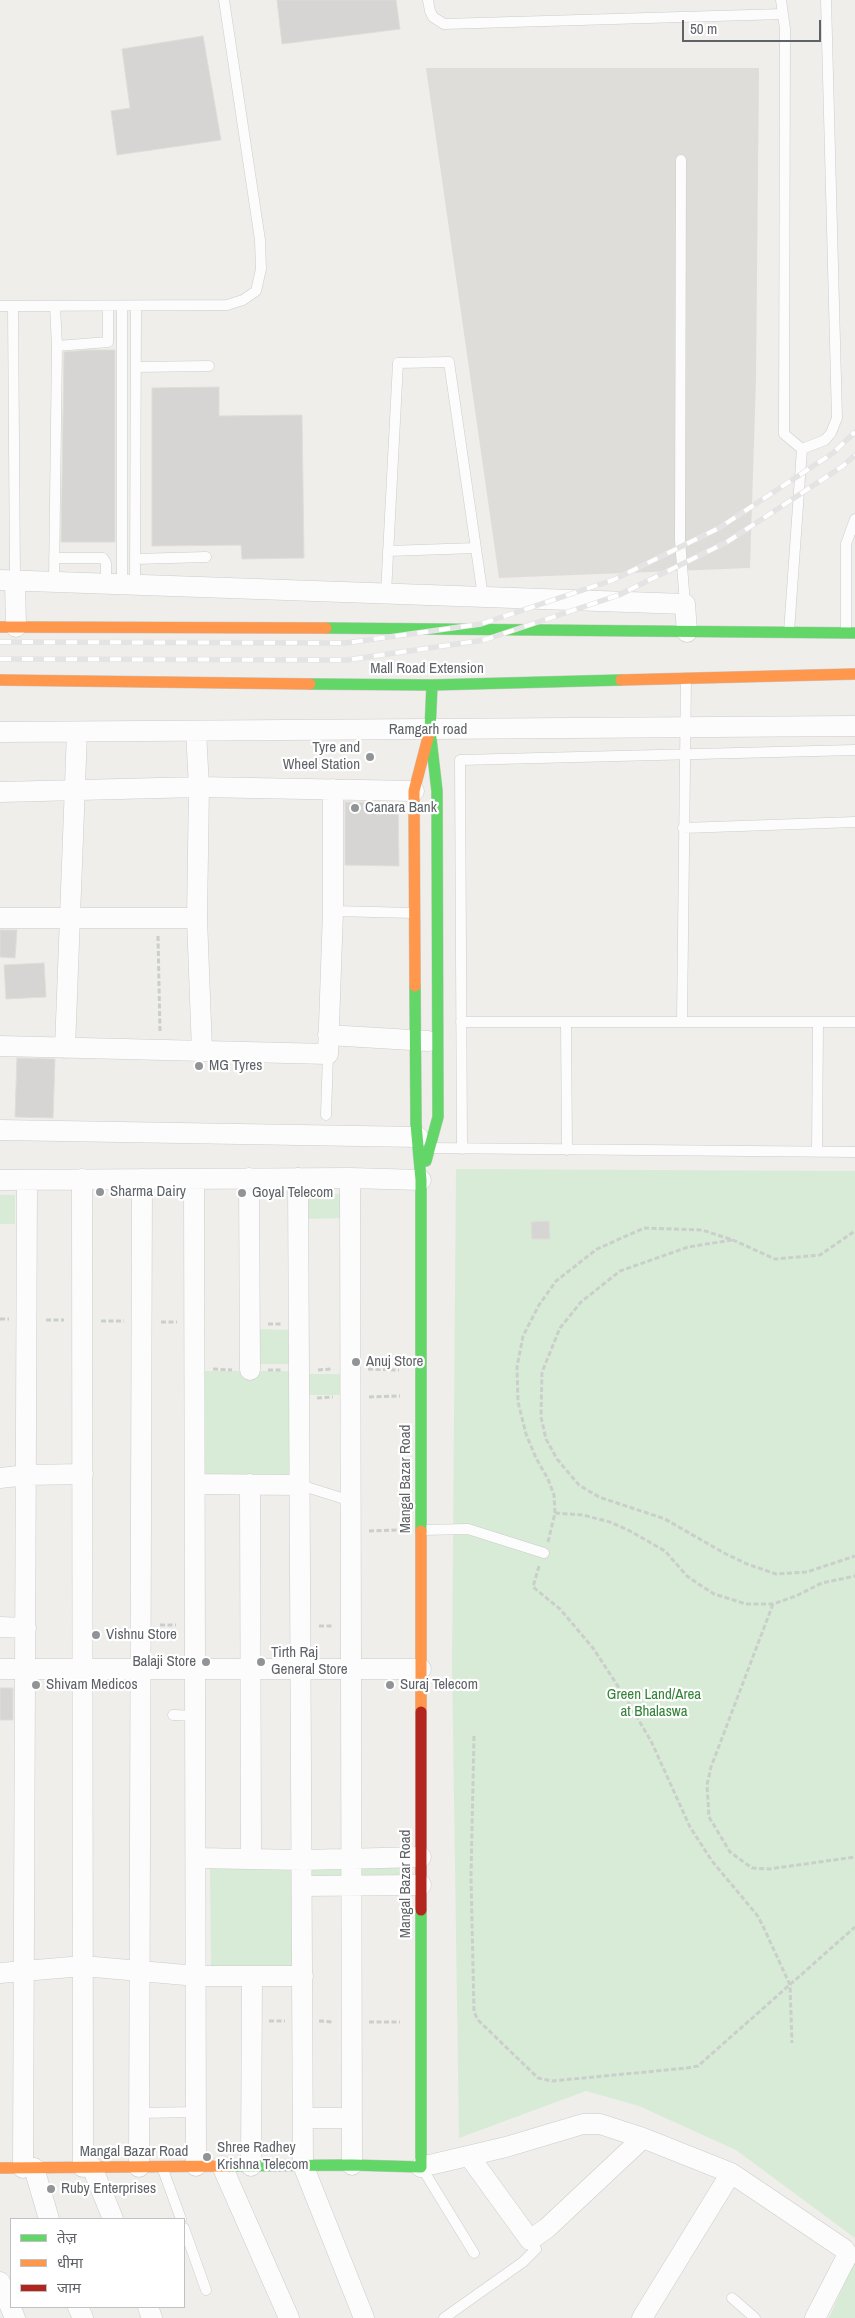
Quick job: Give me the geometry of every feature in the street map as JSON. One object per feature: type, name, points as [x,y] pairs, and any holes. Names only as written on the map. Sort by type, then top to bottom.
[{"type":"street","points":[[688,632],[685,604],[8,580],[8,627],[555,629],[688,632],[789,634],[850,633]]},
{"type":"street","name":"Mall Road Extension","points":[[0,680],[432,685],[855,674]]},
{"type":"street","points":[[0,1130],[422,1144],[438,1117],[437,790],[430,730],[432,685]]},
{"type":"street","name":"Ramgarh road","points":[[0,732],[855,726]]},
{"type":"street","name":"Mangal Bazar Road","points":[[0,2168],[352,2165],[421,2167],[422,1144],[416,1040],[414,791],[430,730]]},
{"type":"street","points":[[196,731],[199,787],[196,918],[202,1051]]},
{"type":"street","points":[[65,1048],[77,732]]},
{"type":"street","points":[[0,792],[199,787],[414,791]]},
{"type":"street","points":[[328,1044],[333,789]]},
{"type":"street","points":[[0,918],[196,918]]},
{"type":"street","points":[[0,1046],[202,1051],[416,1040],[438,1042]]},
{"type":"street","points":[[249,1178],[250,1370]]},
{"type":"street","points":[[298,1178],[304,1976],[303,2166],[364,2318]]},
{"type":"street","points":[[0,1180],[350,1178],[421,1180]]},
{"type":"street","points":[[350,1178],[352,2165]]},
{"type":"street","points":[[82,1179],[83,1966],[87,2167],[112,2218]]},
{"type":"street","points":[[139,2167],[142,1179]]},
{"type":"street","points":[[194,1179],[197,1858],[196,2166]]},
{"type":"street","points":[[26,1180],[24,1971],[28,2168],[49,2218]]},
{"type":"street","points":[[0,1478],[26,1475],[82,1474]]},
{"type":"street","points":[[195,1484],[300,1485]]},
{"type":"street","points":[[250,1484],[252,1859]]},
{"type":"street","points":[[0,1627],[26,1628]]},
{"type":"street","points":[[0,1669],[421,1669]]},
{"type":"street","points":[[197,1858],[303,1860],[421,1857]]},
{"type":"street","points":[[303,1886],[421,1885]]},
{"type":"street","points":[[0,1973],[83,1966],[197,1976],[304,1976]]},
{"type":"street","points":[[251,2166],[252,1976]]},
{"type":"street","points":[[303,2118],[352,2118]]},
{"type":"street","points":[[421,2167],[506,2147],[583,2124],[600,2124],[644,2138],[731,2173],[846,2252],[846,2258],[815,2318]]},
{"type":"street","points":[[469,2156],[530,2240],[547,2228],[644,2138]]},
{"type":"street","points":[[222,2166],[289,2318]]},
{"type":"street","points":[[642,2318],[731,2173]]},
{"type":"street","points":[[0,2282],[10,2308]]},
{"type":"lane","points":[[0,306],[227,305],[243,300],[256,291],[261,269],[260,240],[224,0]]},
{"type":"lane","points":[[428,0],[433,17],[444,24],[782,14]]},
{"type":"lane","points":[[781,0],[784,29],[784,434],[802,449]]},
{"type":"lane","points":[[802,449],[825,440],[831,433],[837,418],[826,0]]},
{"type":"lane","points":[[681,160],[680,540],[685,604]]},
{"type":"lane","points":[[8,580],[13,306]]},
{"type":"lane","points":[[54,581],[57,346],[55,306]]},
{"type":"lane","points":[[57,346],[108,342],[108,306]]},
{"type":"lane","points":[[121,583],[122,306]]},
{"type":"lane","points":[[121,583],[135,559],[136,306]]},
{"type":"lane","points":[[386,593],[398,362],[449,362],[483,597]]},
{"type":"lane","points":[[136,366],[209,366]]},
{"type":"lane","points":[[789,634],[802,449]]},
{"type":"lane","points":[[850,633],[846,544],[855,519]]},
{"type":"lane","points":[[388,551],[476,548]]},
{"type":"lane","points":[[135,559],[206,557]]},
{"type":"lane","points":[[54,558],[103,558],[121,583]]},
{"type":"lane","points":[[682,1022],[686,677]]},
{"type":"lane","points":[[462,1149],[460,760],[855,750]]},
{"type":"lane","points":[[683,828],[855,822]]},
{"type":"lane","points":[[332,911],[414,913]]},
{"type":"lane","points":[[461,1022],[855,1022]]},
{"type":"lane","points":[[566,1022],[567,1150]]},
{"type":"lane","points":[[817,1152],[818,1022]]},
{"type":"lane","points":[[326,1115],[328,1044]]},
{"type":"lane","points":[[422,1144],[462,1149],[855,1152]]},
{"type":"lane","points":[[300,1485],[351,1501]]},
{"type":"lane","points":[[421,1530],[468,1529],[544,1553]]},
{"type":"lane","points":[[173,1715],[196,1716]]},
{"type":"lane","points":[[140,2113],[197,2112]]},
{"type":"lane","points":[[162,2166],[181,2218]]},
{"type":"lane","points":[[421,2167],[474,2253]]},
{"type":"lane","points":[[185,2231],[206,2290]]},
{"type":"lane","points":[[444,2318],[522,2262],[536,2249],[530,2240]]},
{"type":"lane","points":[[732,2298],[755,2318]]},
{"type":"path","points":[[158,918],[160,1050]]},
{"type":"path","points":[[792,2043],[790,1985],[757,1914],[712,1861],[690,1827],[651,1741],[626,1697],[593,1648],[560,1609],[532,1587],[552,1532],[555,1513],[554,1495],[526,1434],[518,1402],[517,1368],[523,1336],[539,1305],[556,1281],[597,1249],[644,1228],[702,1230],[733,1240],[775,1259],[820,1255],[855,1230]]},
{"type":"path","points":[[733,1240],[688,1247],[620,1270],[581,1302],[560,1328],[542,1372],[541,1417],[546,1439],[557,1459],[579,1485],[599,1497],[665,1519],[724,1553],[748,1564],[776,1574],[807,1572],[855,1556]]},
{"type":"path","points":[[250,1323],[299,1324]]},
{"type":"path","points":[[555,1513],[583,1515],[610,1522],[649,1540],[665,1551],[687,1576],[714,1594],[746,1604],[774,1604],[822,1583],[855,1576]]},
{"type":"path","points":[[352,1531],[421,1530]]},
{"type":"path","points":[[774,1604],[712,1767],[707,1785],[709,1817],[730,1852],[752,1868],[769,1869],[855,1857]]},
{"type":"path","points":[[142,1625],[196,1626]]},
{"type":"path","points":[[301,1626],[352,1626]]},
{"type":"path","points":[[474,1736],[471,1876],[474,2012],[478,2020],[538,2078],[552,2081],[698,2066],[855,1927]]},
{"type":"shaded area","points":[[426,68],[759,68],[756,379],[750,568],[499,578]]},
{"type":"green space","name":"Green Land/Area at Bhalaswa","points":[[456,1169],[855,1171],[855,2238],[736,2150],[639,2106],[586,2091],[459,2138],[452,1663]]},
{"type":"green space","points":[[303,1194],[341,1194],[341,1218],[304,1219]]},
{"type":"green space","points":[[0,1195],[15,1195],[15,1224],[0,1224]]},
{"type":"green space","points":[[256,1329],[293,1330],[292,1364],[255,1364]]},
{"type":"green space","points":[[201,1371],[295,1371],[293,1478],[201,1479]]},
{"type":"green space","points":[[304,1374],[345,1374],[345,1395],[304,1395]]},
{"type":"green space","points":[[402,1861],[402,1881],[308,1883],[307,1863]]},
{"type":"green space","points":[[297,1867],[298,1966],[211,1968],[210,1868]]},
{"type":"green space","points":[[855,2260],[855,2318],[829,2318]]},
{"type":"building","points":[[277,0],[396,0],[400,29],[282,44]]},
{"type":"building","points":[[203,36],[221,140],[117,155],[111,111],[130,108],[122,49]]},
{"type":"building","points":[[115,350],[115,542],[61,542],[64,352]]},
{"type":"building","points":[[219,387],[219,416],[302,415],[304,558],[242,559],[241,545],[152,546],[152,388]]},
{"type":"building","points":[[345,802],[398,803],[399,866],[345,865]]},
{"type":"building","points":[[0,930],[17,930],[15,958],[0,957]]},
{"type":"building","points":[[44,963],[46,997],[6,999],[4,965]]},
{"type":"building","points":[[17,1058],[55,1059],[53,1118],[15,1117]]},
{"type":"building","points":[[549,1221],[550,1239],[532,1239],[531,1222]]},
{"type":"building","points":[[0,1688],[13,1688],[13,1720],[0,1720]]},
{"type":"railway","points":[[0,642],[346,643],[481,624],[613,580],[719,528],[833,453],[855,432]]},
{"type":"railway","points":[[0,659],[347,660],[484,640],[619,595],[727,542],[843,466],[855,455]]},
{"type":"traffic: fast","points":[[326,628],[855,633]]},
{"type":"traffic: fast","points":[[310,684],[432,685],[621,680]]},
{"type":"traffic: fast","points":[[426,1161],[438,1117],[437,791],[430,730],[432,685]]},
{"type":"traffic: fast","points":[[415,986],[416,1124],[421,1180],[421,1531]]},
{"type":"traffic: fast","points":[[231,2166],[352,2165],[421,2167],[421,1910]]},
{"type":"traffic: slow","points":[[0,627],[326,628]]},
{"type":"traffic: slow","points":[[621,680],[855,674]]},
{"type":"traffic: slow","points":[[0,680],[310,684]]},
{"type":"traffic: slow","points":[[415,986],[414,791],[430,730]]},
{"type":"traffic: slow","points":[[421,1531],[421,1712]]},
{"type":"traffic: slow","points":[[0,2168],[231,2166]]},
{"type":"traffic: jam","points":[[421,1712],[421,1910]]},
{"type":"place","name":"Tyre and Wheel Station","points":[[370,757]]},
{"type":"place","name":"Canara Bank","points":[[355,808]]},
{"type":"place","name":"MG Tyres","points":[[199,1066]]},
{"type":"place","name":"Sharma Dairy","points":[[100,1192]]},
{"type":"place","name":"Goyal Telecom","points":[[242,1193]]},
{"type":"place","name":"Anuj Store","points":[[356,1362]]},
{"type":"place","name":"Vishnu Store","points":[[96,1635]]},
{"type":"place","name":"Balaji Store","points":[[206,1662]]},
{"type":"place","name":"Tirth Raj General Store","points":[[261,1662]]},
{"type":"place","name":"Shivam Medicos","points":[[36,1685]]},
{"type":"place","name":"Suraj Telecom","points":[[390,1685]]},
{"type":"place","name":"Shree Radhey Krishna Telecom","points":[[207,2157]]},
{"type":"place","name":"Ruby Enterprises","points":[[51,2189]]}]
